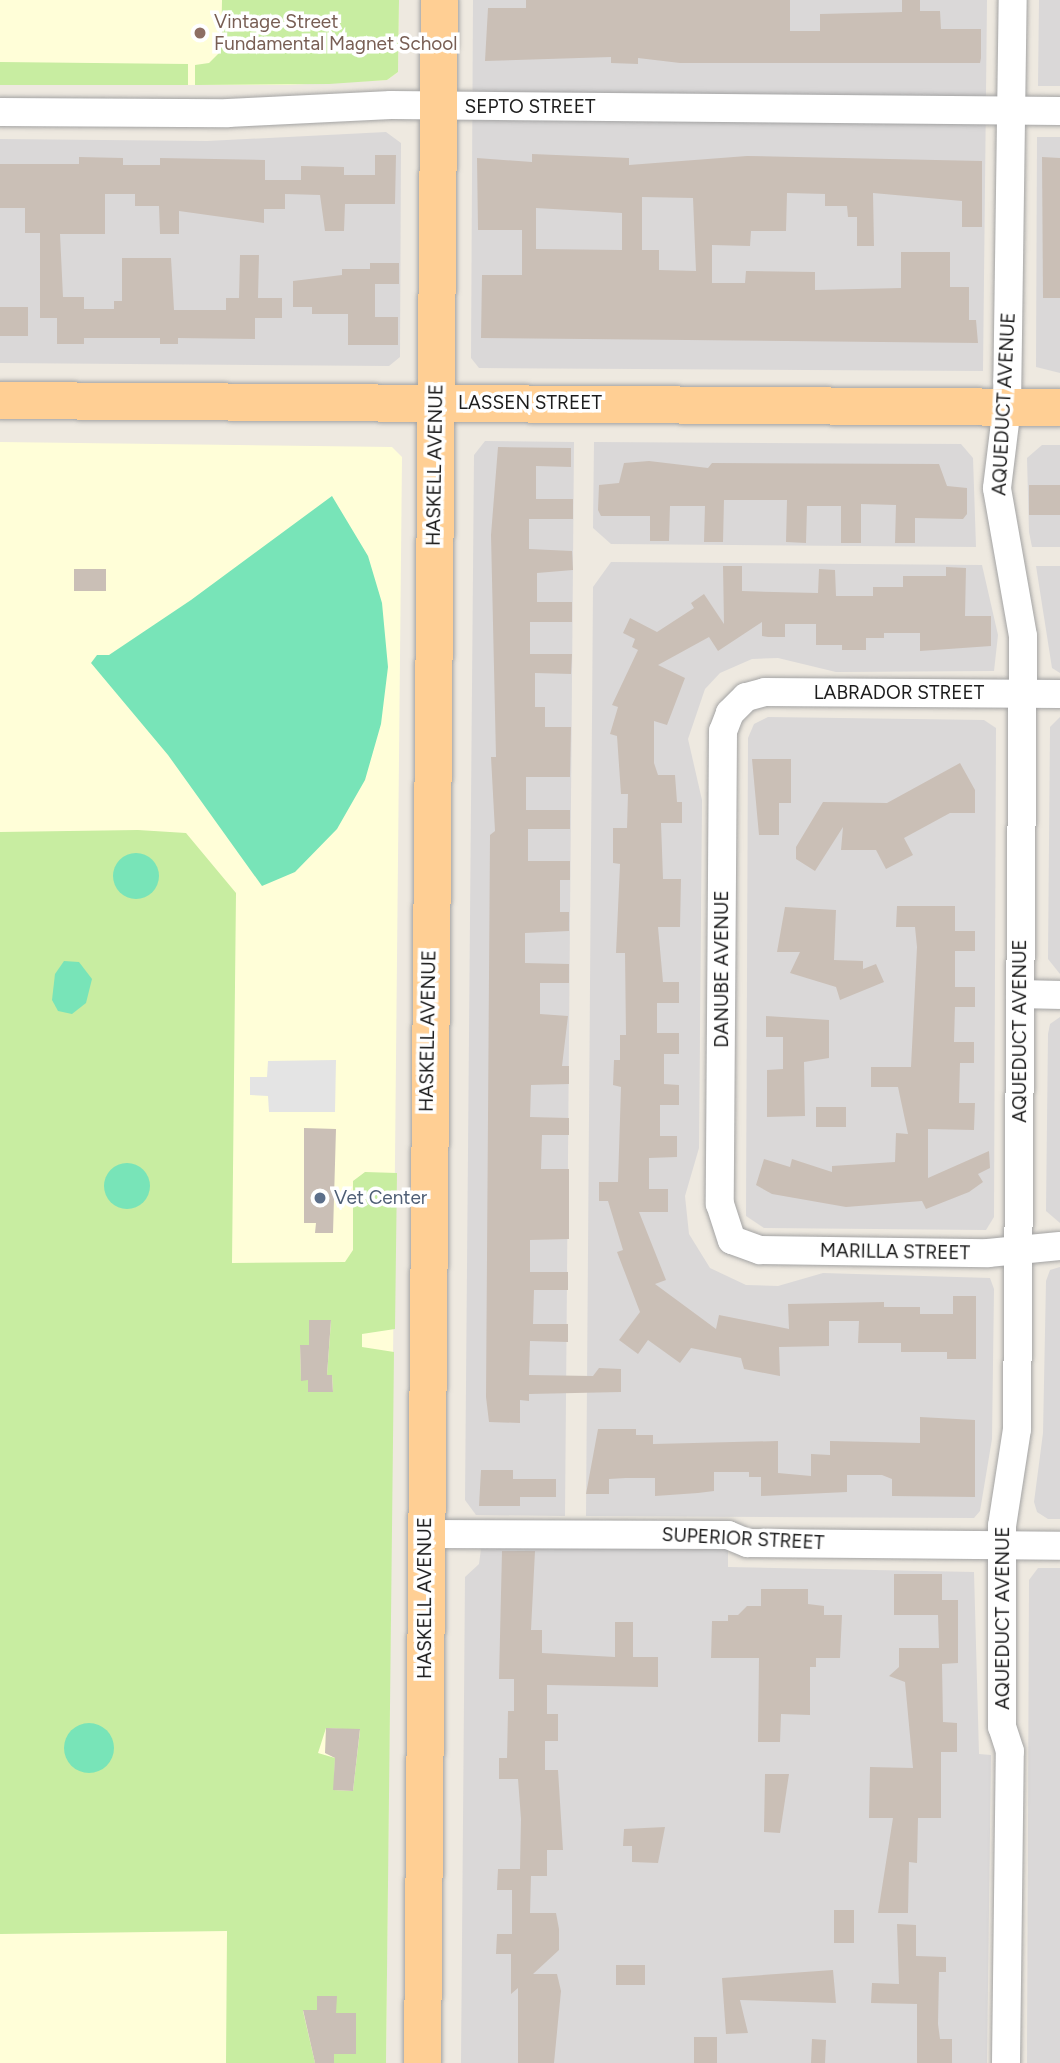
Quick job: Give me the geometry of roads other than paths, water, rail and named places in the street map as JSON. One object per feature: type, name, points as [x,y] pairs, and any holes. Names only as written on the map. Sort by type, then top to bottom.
[{"type":"main road","name":"HASKELL AVENUE","points":[[422,2063],[439,0]]},
{"type":"main road","name":"LASSEN STREET","points":[[0,400],[1060,407]]},
{"type":"street","name":"AQUEDUCT AVENUE","points":[[1006,2063],[1010,1751],[1002,1727],[1002,1546],[1017,1429],[1023,694],[1020,608],[998,502],[1007,407],[1013,0]]},
{"type":"street","name":"SEPTO STREET","points":[[0,112],[439,106],[1060,111]]},
{"type":"street","name":"LABRADOR STREET","points":[[741,701],[765,692],[1060,694]]},
{"type":"street","name":"DANUBE AVENUE","points":[[732,1240],[720,1204],[723,731],[741,701]]},
{"type":"street","points":[[1020,994],[1060,995]]},
{"type":"street","name":"MARILLA STREET","points":[[732,1240],[760,1250],[1019,1249],[1060,1246]]},
{"type":"street","name":"SUPERIOR STREET","points":[[425,1534],[727,1535],[747,1543],[1060,1546]]},
{"type":"place","name":"Vintage Street Fundamental Magnet School","points":[[200,33]]},
{"type":"place","name":"Vet Center","points":[[320,1198]]}]
